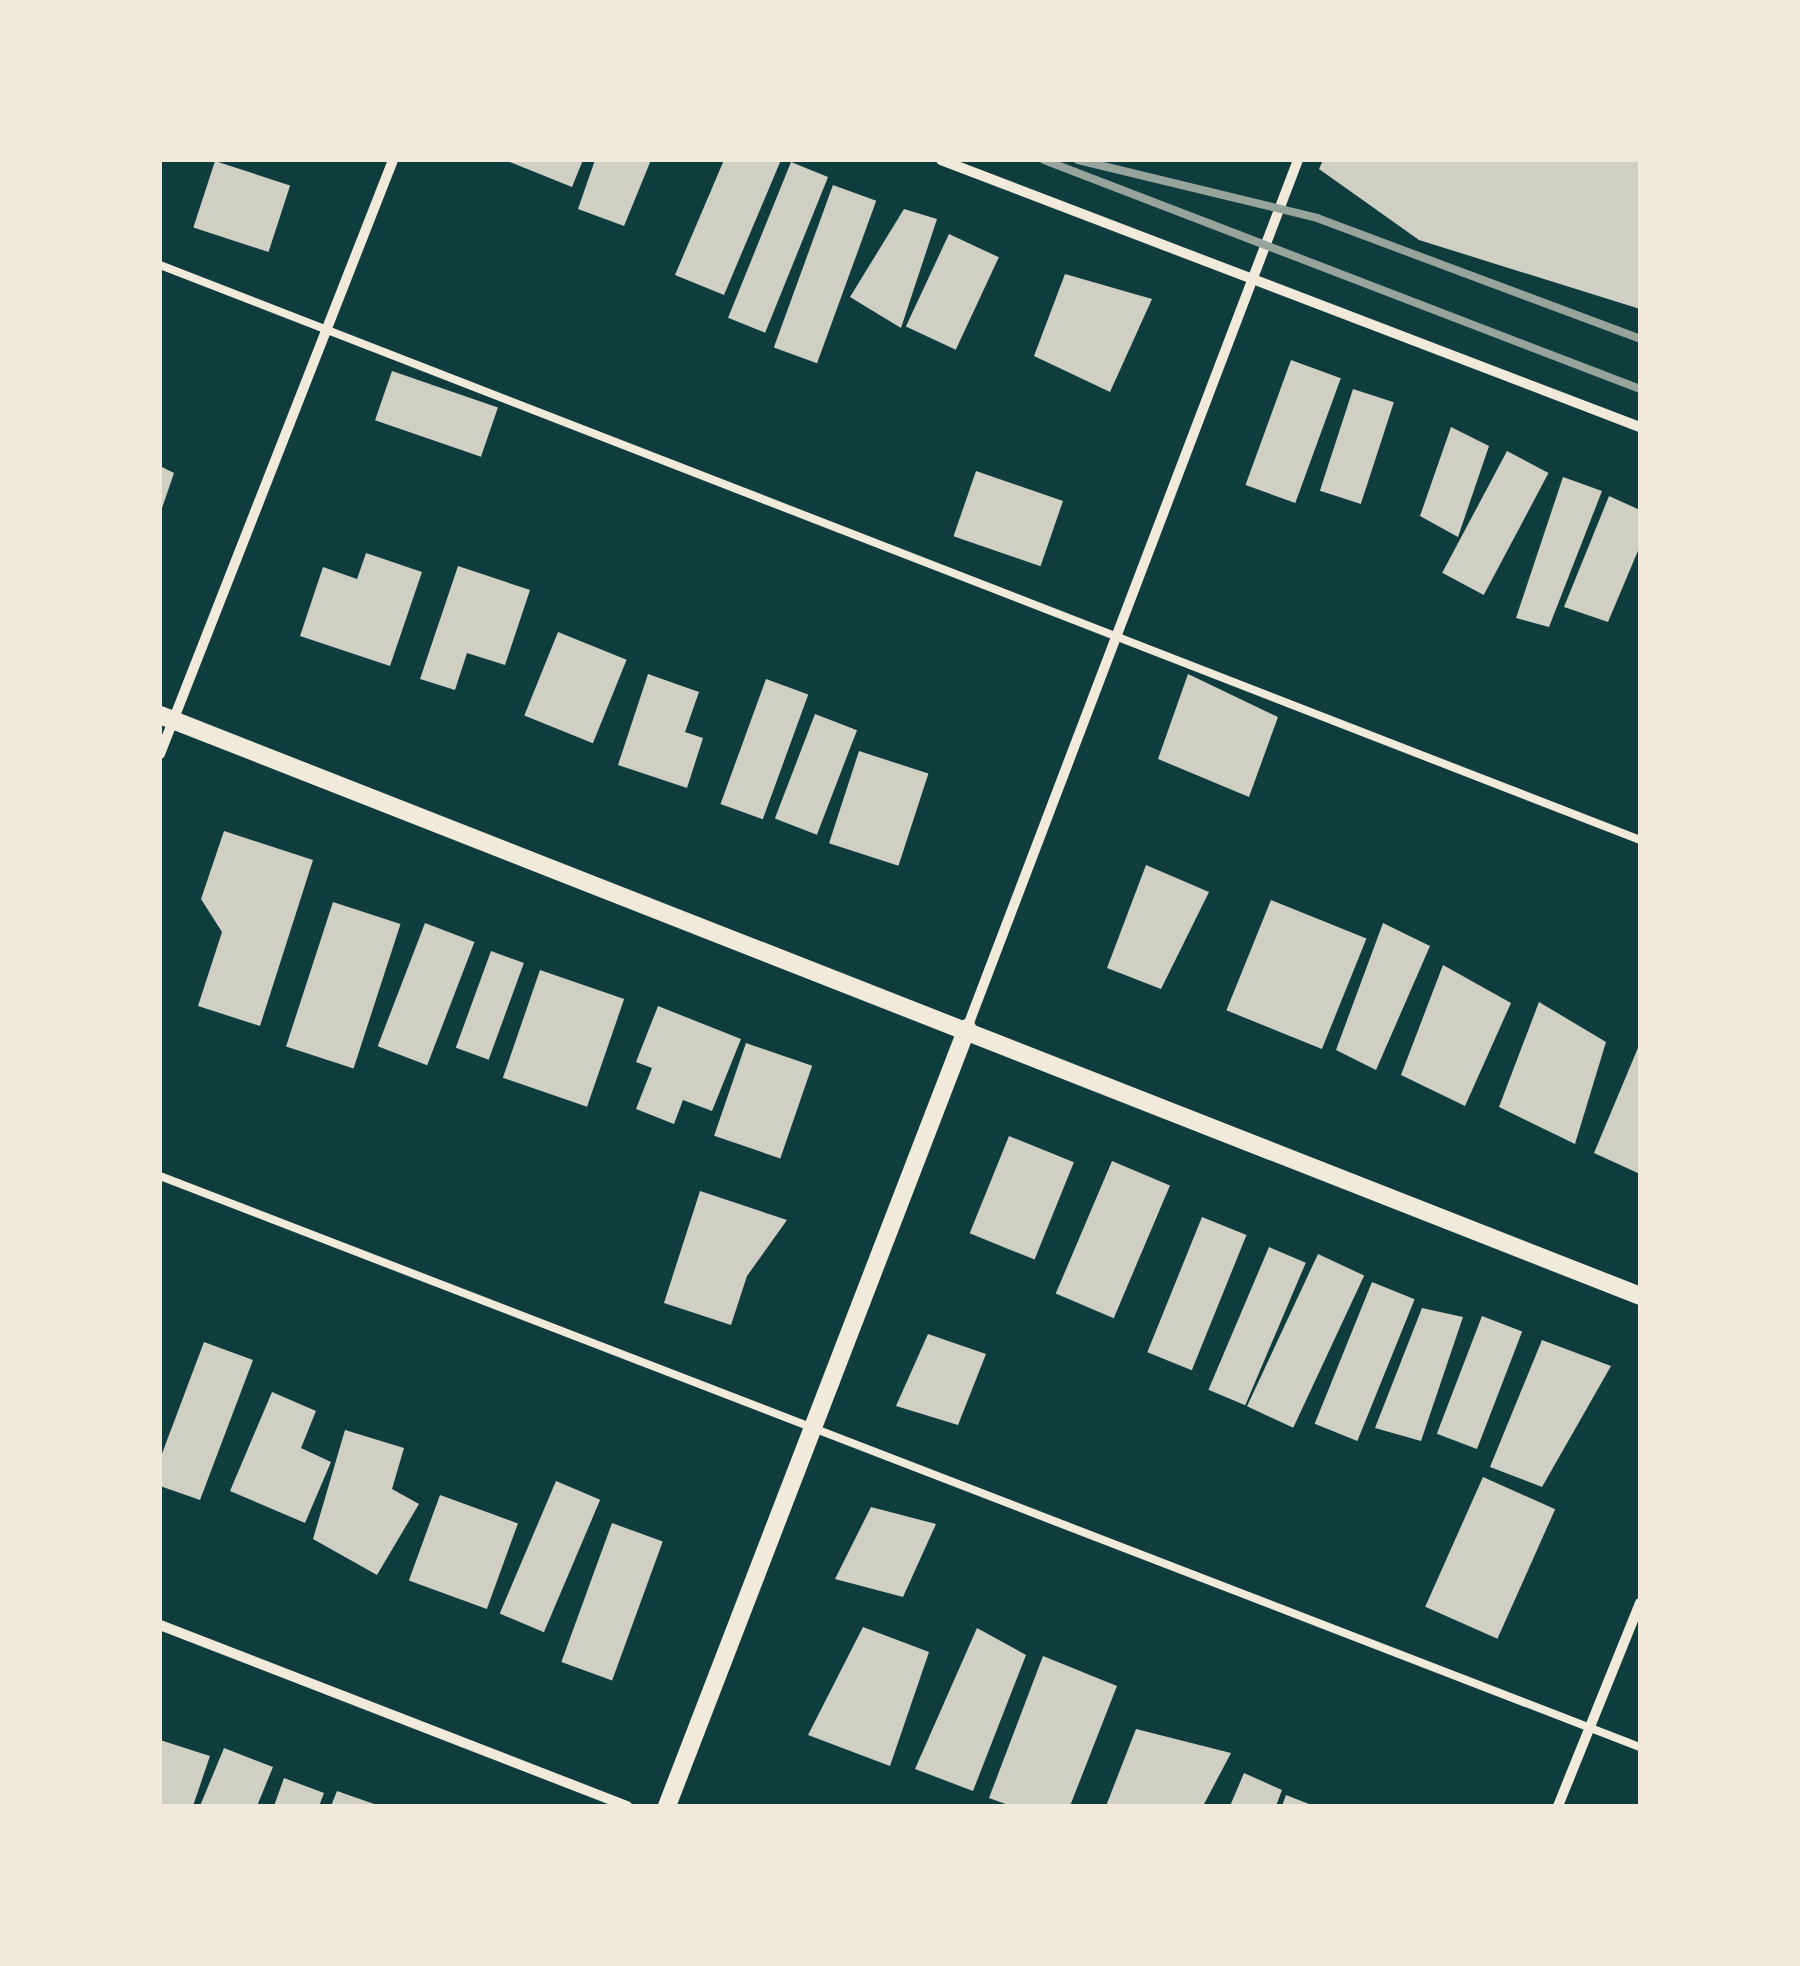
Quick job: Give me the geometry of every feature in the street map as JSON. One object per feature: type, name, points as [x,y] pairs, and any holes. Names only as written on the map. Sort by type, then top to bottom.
[{"type":"street","points":[[160,754],[166,718],[328,331],[393,160]]},
{"type":"street","points":[[941,160],[1640,427]]},
{"type":"street","points":[[667,1806],[1256,278],[1298,160]]},
{"type":"street","points":[[166,718],[967,1028],[1640,1296]]},
{"type":"street","points":[[1558,1806],[1640,1602]]},
{"type":"street","points":[[160,1625],[627,1806]]},
{"type":"lane","points":[[160,265],[1640,840]]},
{"type":"lane","points":[[160,1176],[1640,1747]]},
{"type":"building","points":[[505,160],[583,160],[572,187]]},
{"type":"building","points":[[595,160],[651,160],[624,226],[578,209]]},
{"type":"building","points":[[724,160],[781,160],[724,295],[675,275]]},
{"type":"building","points":[[1323,160],[1640,160],[1640,309],[1419,240],[1319,169]]},
{"type":"building","points":[[215,161],[290,185],[269,252],[193,228]]},
{"type":"building","points":[[791,162],[828,177],[765,333],[728,318]]},
{"type":"building","points":[[833,185],[876,201],[817,363],[774,348]]},
{"type":"building","points":[[904,209],[937,219],[901,328],[850,297]]},
{"type":"building","points":[[949,234],[999,257],[956,350],[906,326]]},
{"type":"building","points":[[1065,274],[1152,299],[1110,392],[1034,356]]},
{"type":"building","points":[[1291,360],[1341,378],[1295,503],[1246,485]]},
{"type":"building","points":[[392,371],[498,407],[481,457],[375,420]]},
{"type":"building","points":[[1353,389],[1394,402],[1361,504],[1320,491]]},
{"type":"building","points":[[1451,427],[1489,446],[1458,537],[1420,516]]},
{"type":"building","points":[[1507,451],[1548,473],[1484,595],[1442,573]]},
{"type":"building","points":[[160,466],[174,473],[161,511],[160,511]]},
{"type":"building","points":[[976,471],[1063,501],[1041,566],[954,536]]},
{"type":"building","points":[[1563,477],[1602,491],[1549,627],[1516,618]]},
{"type":"building","points":[[1609,496],[1640,510],[1640,546],[1608,622],[1564,607]]},
{"type":"building","points":[[366,553],[422,572],[390,666],[300,636],[323,567],[357,579]]},
{"type":"building","points":[[458,566],[530,590],[505,665],[467,653],[455,690],[420,679]]},
{"type":"building","points":[[558,632],[627,660],[593,743],[524,715]]},
{"type":"building","points":[[648,674],[699,692],[685,732],[703,738],[687,788],[618,765]]},
{"type":"building","points":[[1188,674],[1278,717],[1249,797],[1158,759]]},
{"type":"building","points":[[766,679],[808,694],[763,819],[721,804]]},
{"type":"building","points":[[815,714],[857,730],[817,835],[775,819]]},
{"type":"building","points":[[859,751],[928,774],[898,866],[829,843]]},
{"type":"building","points":[[224,831],[313,860],[260,1026],[198,1006],[222,932],[201,899]]},
{"type":"building","points":[[1146,865],[1209,892],[1161,989],[1107,968]]},
{"type":"building","points":[[1271,900],[1366,939],[1322,1049],[1226,1010]]},
{"type":"building","points":[[333,902],[401,924],[354,1069],[286,1047]]},
{"type":"building","points":[[425,923],[474,942],[427,1065],[378,1046]]},
{"type":"building","points":[[1383,923],[1430,946],[1376,1070],[1336,1050]]},
{"type":"building","points":[[491,951],[524,963],[489,1060],[456,1048]]},
{"type":"building","points":[[1443,965],[1511,1003],[1465,1106],[1401,1075]]},
{"type":"building","points":[[540,970],[624,999],[587,1107],[503,1078]]},
{"type":"building","points":[[1539,1002],[1606,1042],[1575,1144],[1499,1107]]},
{"type":"building","points":[[658,1006],[741,1039],[712,1111],[683,1100],[674,1124],[636,1109],[652,1068],[636,1062]]},
{"type":"building","points":[[746,1043],[812,1066],[780,1158],[714,1136]]},
{"type":"building","points":[[1640,1043],[1640,1174],[1594,1153]]},
{"type":"building","points":[[1009,1136],[1074,1162],[1035,1260],[970,1233]]},
{"type":"building","points":[[1112,1161],[1170,1186],[1114,1318],[1056,1294]]},
{"type":"building","points":[[700,1191],[787,1220],[747,1276],[731,1325],[664,1303]]},
{"type":"building","points":[[1202,1217],[1247,1235],[1192,1370],[1147,1352]]},
{"type":"building","points":[[1269,1247],[1306,1263],[1245,1405],[1208,1390]]},
{"type":"building","points":[[1318,1254],[1364,1276],[1293,1428],[1247,1406]]},
{"type":"building","points":[[1372,1282],[1415,1299],[1357,1441],[1315,1424]]},
{"type":"building","points":[[1422,1308],[1463,1317],[1421,1441],[1375,1428]]},
{"type":"building","points":[[1482,1316],[1522,1331],[1477,1449],[1437,1434]]},
{"type":"building","points":[[928,1334],[986,1354],[958,1425],[896,1406]]},
{"type":"building","points":[[1542,1340],[1611,1366],[1542,1487],[1490,1467]]},
{"type":"building","points":[[204,1342],[253,1360],[200,1500],[160,1486],[160,1459]]},
{"type":"building","points":[[272,1392],[316,1411],[301,1448],[331,1462],[305,1523],[230,1491]]},
{"type":"building","points":[[345,1430],[404,1448],[392,1489],[419,1504],[377,1575],[313,1539]]},
{"type":"building","points":[[1483,1477],[1555,1509],[1497,1639],[1425,1607]]},
{"type":"building","points":[[556,1481],[600,1500],[544,1632],[500,1614]]},
{"type":"building","points":[[440,1495],[518,1523],[487,1609],[409,1581]]},
{"type":"building","points":[[871,1507],[936,1524],[903,1597],[835,1579]]},
{"type":"building","points":[[612,1523],[663,1541],[612,1681],[561,1662]]},
{"type":"building","points":[[863,1627],[929,1652],[890,1766],[808,1735]]},
{"type":"building","points":[[977,1628],[1026,1655],[973,1791],[915,1769]]},
{"type":"building","points":[[1043,1656],[1117,1686],[1070,1806],[1011,1806],[989,1798]]},
{"type":"building","points":[[1136,1729],[1231,1753],[1203,1806],[1106,1806]]},
{"type":"building","points":[[160,1740],[210,1756],[193,1806],[160,1806]]},
{"type":"building","points":[[224,1748],[273,1767],[257,1806],[200,1806]]},
{"type":"building","points":[[1244,1773],[1282,1790],[1276,1806],[1230,1806]]},
{"type":"building","points":[[284,1778],[324,1793],[319,1806],[274,1806]]},
{"type":"building","points":[[337,1791],[377,1805],[377,1806],[331,1806]]},
{"type":"building","points":[[1286,1795],[1314,1806],[1282,1806]]},
{"type":"railway","points":[[1044,160],[1640,389]]},
{"type":"railway","points":[[1078,160],[1317,218],[1640,339]]}]
